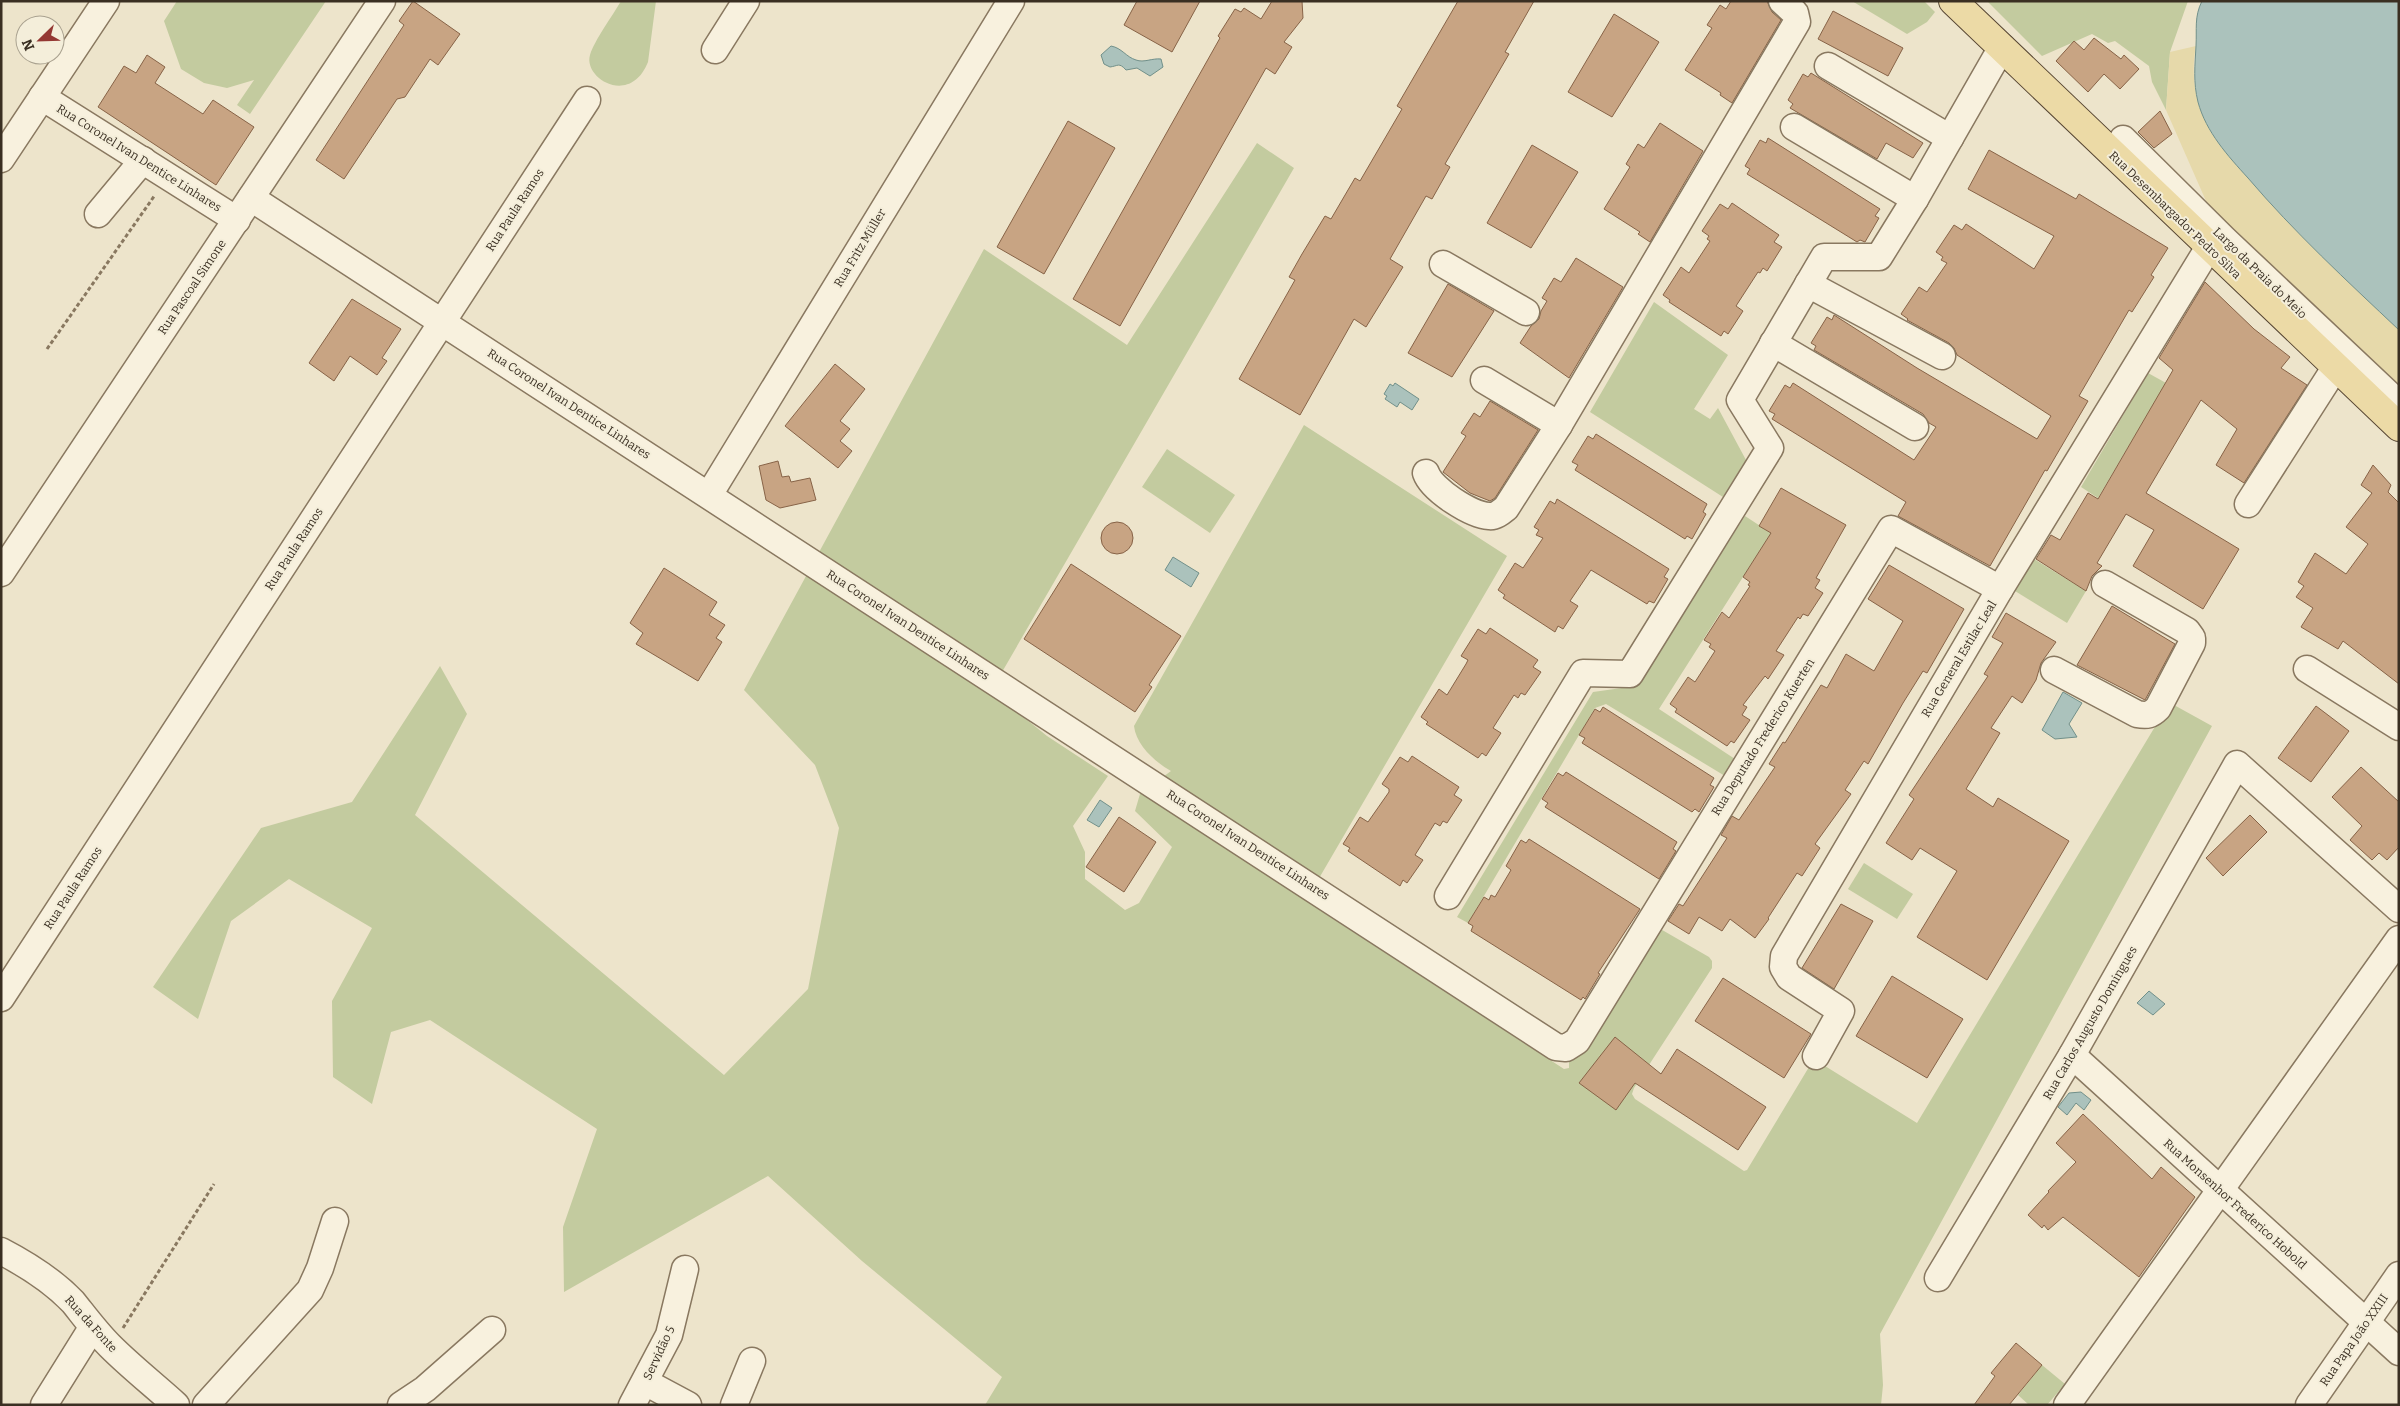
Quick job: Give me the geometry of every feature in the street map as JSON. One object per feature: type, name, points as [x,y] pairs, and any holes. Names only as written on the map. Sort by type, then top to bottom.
[{"type":"main road","name":"Rua Desembargador Pedro Silva","points":[[1953,1],[2209,248],[2399,427]]},
{"type":"street","points":[[1,159],[106,1]]},
{"type":"street","name":"Rua Pascoal Simone","points":[[1,573],[382,1]]},
{"type":"street","points":[[715,50],[746,1]]},
{"type":"street","name":"Rua Fritz Müller","points":[[709,495],[1011,1]]},
{"type":"street","points":[[1426,473],[1433,486],[1470,509],[1490,517],[1499,514],[1506,508],[1559,425],[1797,22],[1795,13],[1782,1]]},
{"type":"street","points":[[1448,896],[1583,673],[1630,674],[1770,448],[1740,400],[1824,256],[1879,257],[1915,199],[2002,47]]},
{"type":"street","points":[[1828,66],[1950,138]]},
{"type":"street","name":"Rua Coronel Ivan Dentice Linhares","points":[[42,97],[237,220]]},
{"type":"street","name":"Rua Paula Ramos","points":[[1,998],[587,100]]},
{"type":"street","points":[[1794,127],[1915,199]]},
{"type":"street","name":"Largo da Praia do Meio","points":[[2123,139],[2232,247],[2399,404]]},
{"type":"street","points":[[98,214],[143,160]]},
{"type":"street","name":"Rua Coronel Ivan Dentice Linhares","points":[[251,198],[1324,894],[1556,1047],[1566,1048]]},
{"type":"street","name":"Rua General Estilac Leal","points":[[1816,1056],[1841,1011],[1790,977],[1784,968],[1784,956],[2000,589],[2209,248]]},
{"type":"street","points":[[1443,264],[1526,312]]},
{"type":"street","points":[[1808,284],[1942,356]]},
{"type":"street","points":[[1773,343],[1915,427]]},
{"type":"street","points":[[2248,504],[2335,368]]},
{"type":"street","points":[[1484,380],[1559,425]]},
{"type":"street","name":"Rua Deputado Frederico Kuerten","points":[[1566,1048],[1577,1040],[1891,528],[2000,589]]},
{"type":"street","points":[[2054,670],[2137,714],[2146,716],[2153,714],[2158,708],[2192,643],[2192,638],[2187,631],[2105,584]]},
{"type":"street","points":[[2307,669],[2399,728]]},
{"type":"street","name":"Rua Carlos Augusto Domingues","points":[[1938,1278],[2072,1056],[2237,764],[2399,909]]},
{"type":"street","points":[[2067,1405],[2399,939]]},
{"type":"street","name":"Rua Monsenhor Frederico Hobold","points":[[2072,1056],[2399,1352]]},
{"type":"street","points":[[206,1405],[310,1290],[320,1268],[335,1221]]},
{"type":"street","name":"Rua da Fonte","points":[[1,1251],[24,1263],[50,1281],[73,1303],[92,1328],[111,1348],[176,1405]]},
{"type":"street","name":"Servidão 5","points":[[632,1405],[674,1321],[684,1269]]},
{"type":"street","name":"Rua Papa João XXIII","points":[[2309,1405],[2399,1275]]},
{"type":"street","points":[[44,1405],[92,1328]]},
{"type":"street","points":[[401,1405],[425,1389],[492,1330]]},
{"type":"street","points":[[734,1405],[752,1360]]},
{"type":"street","points":[[645,1382],[688,1405]]},
{"type":"path","points":[[47,349],[169,176]]},
{"type":"path","points":[[111,1348],[214,1184]]},
{"type":"green space","points":[[177,1],[326,1],[250,114],[237,105],[254,80],[227,88],[204,83],[181,69],[164,21]]},
{"type":"green space","points":[[621,1],[656,1],[648,62],[640,76],[630,83],[620,86],[610,84],[594,72],[590,64],[590,55],[595,43]]},
{"type":"green space","points":[[1852,1],[1924,1],[1935,12],[1927,22],[1907,34]]},
{"type":"green space","points":[[1987,1],[2188,1],[2170,52],[2166,110],[2152,82],[2149,66],[2115,41],[2108,43],[2092,34],[2042,56]]},
{"type":"green space","points":[[1257,143],[1294,168],[991,691],[1047,736],[1108,776],[1073,826],[1085,852],[1085,879],[1125,910],[1139,903],[1172,847],[1135,811],[1140,794],[1171,771],[1159,763],[1142,746],[1134,726],[1304,425],[1507,556],[1311,892],[1314,904],[1318,909],[1564,1069],[1569,1068],[1569,1059],[1657,927],[1709,957],[1712,961],[1712,968],[1634,1088],[1632,1094],[1635,1099],[1744,1171],[1747,1170],[1809,1067],[1822,1064],[1917,1123],[2165,710],[2174,705],[2212,726],[1880,1334],[1883,1385],[1881,1405],[985,1405],[1002,1377],[862,1261],[768,1176],[564,1292],[563,1227],[597,1129],[430,1020],[391,1032],[372,1104],[333,1077],[332,1001],[372,928],[289,879],[231,921],[198,1019],[153,987],[261,828],[352,802],[440,666],[467,714],[415,815],[724,1075],[808,989],[839,828],[815,765],[744,690],[984,249],[1127,345]]},
{"type":"green space","points":[[1654,302],[1728,355],[1694,409],[1710,419],[1718,408],[1746,460],[1723,497],[1590,412]]},
{"type":"green space","points":[[2148,373],[2166,383],[2098,498],[2081,487]]},
{"type":"green space","points":[[1167,449],[1235,495],[1210,533],[1142,487]]},
{"type":"green space","points":[[1745,516],[1771,533],[1659,709],[1735,759],[1725,776],[1606,704],[1595,708],[1468,923],[1457,917],[1593,692],[1636,686]]},
{"type":"green space","points":[[2034,559],[2086,591],[2067,623],[2015,591]]},
{"type":"green space","points":[[1864,863],[1913,894],[1897,919],[1848,889]]},
{"type":"green space","points":[[2042,1365],[2065,1384],[2047,1405],[2029,1405],[2018,1395]]},
{"type":"sand","points":[[2196,46],[2194,55],[2194,84],[2196,94],[2201,112],[2215,138],[2233,162],[2288,222],[2399,330],[2399,396],[2269,273],[2206,201],[2166,110],[2170,52]]},
{"type":"water","points":[[2202,1],[2399,1],[2399,330],[2284,218],[2218,143],[2206,123],[2196,95],[2195,81],[2197,18]]},
{"type":"water","points":[[1111,46],[1136,60],[1161,59],[1163,67],[1150,76],[1137,68],[1126,70],[1120,65],[1110,67],[1104,64],[1101,55]]},
{"type":"water","points":[[1395,383],[1419,399],[1412,410],[1400,402],[1397,407],[1385,399],[1387,396],[1384,394],[1390,384],[1393,386]]},
{"type":"water","points":[[1173,557],[1199,573],[1191,587],[1165,570]]},
{"type":"water","points":[[2063,692],[2082,703],[2069,724],[2077,737],[2055,739],[2042,730]]},
{"type":"water","points":[[1100,800],[1112,808],[1099,827],[1087,820]]},
{"type":"water","points":[[2149,991],[2165,1004],[2153,1015],[2137,1003]]},
{"type":"water","points":[[2081,1092],[2091,1100],[2084,1110],[2076,1103],[2067,1115],[2058,1107],[2069,1093]]},
{"type":"building","points":[[413,1],[460,34],[438,65],[430,59],[405,97],[397,99],[344,179],[316,160],[404,25],[399,21]]},
{"type":"building","points":[[1137,1],[1200,1],[1172,52],[1124,25]]},
{"type":"building","points":[[1272,1],[1302,1],[1303,18],[1284,42],[1292,47],[1275,74],[1266,68],[1120,326],[1073,299],[1220,38],[1218,36],[1235,9],[1241,12],[1244,8],[1261,19]]},
{"type":"building","points":[[1458,1],[1534,1],[1505,52],[1509,54],[1445,164],[1450,167],[1432,199],[1426,196],[1390,259],[1403,267],[1366,327],[1354,319],[1300,415],[1239,379],[1295,280],[1289,277],[1302,254],[1325,216],[1331,219],[1355,178],[1360,181],[1402,109],[1397,106]]},
{"type":"building","points":[[1731,1],[1767,1],[1772,12],[1781,20],[1732,103],[1720,95],[1721,93],[1685,70],[1712,28],[1707,25],[1720,5],[1726,9]]},
{"type":"building","points":[[1833,11],[1903,48],[1888,76],[1818,39]]},
{"type":"building","points":[[1614,14],[1659,42],[1612,117],[1568,92]]},
{"type":"building","points":[[2094,38],[2121,59],[2124,55],[2139,69],[2120,89],[2104,74],[2088,92],[2056,61],[2074,41],[2084,50]]},
{"type":"building","points":[[147,55],[165,67],[155,83],[203,114],[213,100],[254,127],[216,185],[98,107],[124,66],[136,73]]},
{"type":"building","points":[[1811,73],[1923,143],[1913,158],[1886,143],[1877,159],[1790,108],[1793,104],[1788,100],[1803,74],[1808,77]]},
{"type":"building","points":[[2160,111],[2172,134],[2154,148],[2138,132]]},
{"type":"building","points":[[1068,121],[1115,148],[1044,274],[997,247]]},
{"type":"building","points":[[1660,123],[1703,151],[1650,242],[1638,234],[1640,232],[1604,209],[1630,167],[1626,164],[1638,144],[1644,148]]},
{"type":"building","points":[[1768,138],[1880,209],[1875,216],[1879,218],[1865,242],[1860,240],[1857,242],[1747,174],[1750,169],[1745,166],[1760,140],[1766,143]]},
{"type":"building","points":[[1532,145],[1578,172],[1531,248],[1487,223]]},
{"type":"building","points":[[1989,150],[2076,199],[2079,194],[2168,248],[2151,275],[2154,277],[2132,312],[2129,310],[2079,396],[2088,401],[2047,471],[2045,470],[1990,566],[1898,516],[1906,502],[1772,419],[1775,414],[1769,411],[1785,385],[1790,388],[1793,383],[1914,460],[1936,427],[1929,423],[1923,414],[1814,350],[1816,346],[1811,343],[1827,317],[1832,320],[1834,315],[1917,368],[2037,439],[2051,416],[1957,355],[1949,343],[1907,320],[1901,314],[1919,287],[1927,292],[1947,263],[1941,260],[1943,257],[1936,252],[1954,225],[1962,230],[1966,224],[2034,269],[2054,236],[1968,189]]},
{"type":"building","points":[[1732,203],[1779,235],[1774,242],[1782,247],[1767,271],[1763,268],[1760,273],[1758,272],[1736,306],[1743,311],[1728,334],[1724,331],[1721,336],[1669,302],[1670,300],[1663,295],[1681,267],[1689,273],[1710,241],[1707,239],[1709,236],[1702,231],[1720,204],[1728,209]]},
{"type":"building","points":[[1576,258],[1623,287],[1569,378],[1520,343],[1531,326],[1539,319],[1547,301],[1542,298],[1554,278],[1561,282]]},
{"type":"building","points":[[2205,282],[2254,329],[2290,357],[2281,368],[2307,385],[2244,483],[2216,465],[2237,429],[2201,400],[2146,493],[2239,549],[2203,609],[2133,566],[2154,530],[2126,514],[2097,563],[2102,566],[2092,576],[2086,591],[2036,559],[2051,535],[2060,540],[2088,493],[2098,499],[2173,370],[2159,358]]},
{"type":"building","points":[[1448,284],[1494,311],[1452,377],[1408,353]]},
{"type":"building","points":[[352,299],[401,329],[382,358],[387,361],[377,375],[350,356],[334,381],[309,363]]},
{"type":"building","points":[[835,364],[865,389],[840,421],[850,429],[840,441],[852,451],[838,468],[785,426]]},
{"type":"building","points":[[1490,401],[1538,430],[1495,498],[1490,501],[1470,493],[1443,472],[1466,436],[1461,433],[1474,413],[1480,417]]},
{"type":"building","points":[[1596,434],[1707,504],[1703,512],[1706,514],[1692,539],[1687,536],[1685,539],[1575,470],[1578,465],[1572,462],[1588,436],[1593,439]]},
{"type":"building","points":[[778,461],[782,477],[789,476],[791,482],[810,478],[816,500],[780,508],[766,500],[759,466]]},
{"type":"building","points":[[2373,465],[2391,485],[2388,492],[2399,503],[2399,684],[2343,641],[2338,649],[2301,627],[2313,608],[2296,597],[2304,586],[2298,582],[2315,553],[2346,574],[2368,544],[2346,527],[2372,493],[2361,485]]},
{"type":"building","points":[[1781,488],[1846,525],[1816,578],[1820,580],[1815,588],[1823,593],[1808,616],[1803,614],[1800,619],[1798,617],[1776,651],[1784,655],[1768,679],[1765,676],[1743,705],[1747,707],[1742,715],[1750,720],[1734,743],[1731,741],[1727,746],[1675,712],[1677,709],[1670,704],[1688,677],[1695,682],[1715,651],[1709,647],[1711,644],[1704,640],[1722,612],[1729,618],[1750,586],[1748,585],[1750,582],[1743,577],[1771,533],[1759,526]]},
{"type":"building","points":[[1557,499],[1669,569],[1664,577],[1668,579],[1654,603],[1649,601],[1647,604],[1591,570],[1570,601],[1578,606],[1563,629],[1558,626],[1555,632],[1503,598],[1505,595],[1498,590],[1515,563],[1523,568],[1543,538],[1536,535],[1539,530],[1534,527],[1550,501],[1555,504]]},
{"type":"building","points":[[1117,522],[1123,523],[1128,527],[1132,532],[1132,544],[1128,549],[1123,553],[1117,554],[1111,553],[1106,549],[1102,544],[1101,538],[1102,532],[1106,527],[1111,523]]},
{"type":"building","points":[[1071,564],[1181,636],[1149,685],[1152,687],[1135,712],[1024,639]]},
{"type":"building","points":[[1889,565],[1964,609],[1927,673],[1923,671],[1903,703],[1868,764],[1864,761],[1845,790],[1851,794],[1815,844],[1820,848],[1802,876],[1797,873],[1755,938],[1730,919],[1722,931],[1699,917],[1689,934],[1668,921],[1679,904],[1683,906],[1727,838],[1721,835],[1732,816],[1739,820],[1775,767],[1769,764],[1783,742],[1785,743],[1821,685],[1827,688],[1846,654],[1874,671],[1903,621],[1868,599]]},
{"type":"building","points":[[664,568],[717,602],[709,615],[725,625],[716,638],[722,642],[698,681],[636,644],[643,633],[630,623]]},
{"type":"building","points":[[2112,606],[2175,644],[2145,700],[2077,665]]},
{"type":"building","points":[[2006,613],[2056,642],[2041,663],[2036,680],[2022,703],[2012,696],[1991,728],[2000,733],[1966,789],[1993,807],[1998,798],[2069,841],[1987,980],[1917,937],[1957,871],[1920,848],[1912,860],[1886,843],[1914,799],[1909,795],[1988,676],[1984,674],[2003,643],[1992,637]]},
{"type":"building","points":[[1490,628],[1538,660],[1533,667],[1541,672],[1525,695],[1521,693],[1518,698],[1514,695],[1493,728],[1501,733],[1486,756],[1482,753],[1478,758],[1426,724],[1428,722],[1421,717],[1439,689],[1447,695],[1468,660],[1461,656],[1478,629],[1486,634]]},
{"type":"building","points":[[2316,706],[2349,731],[2311,782],[2278,758]]},
{"type":"building","points":[[1603,707],[1714,778],[1710,785],[1714,787],[1699,812],[1695,809],[1692,812],[1582,743],[1585,738],[1579,735],[1595,709],[1600,712]]},
{"type":"building","points":[[1412,756],[1459,787],[1454,795],[1462,800],[1447,823],[1443,821],[1440,826],[1435,823],[1415,855],[1423,860],[1407,883],[1403,880],[1400,886],[1348,851],[1350,848],[1343,844],[1360,817],[1368,822],[1389,792],[1389,789],[1382,784],[1400,757],[1408,762]]},
{"type":"building","points":[[2361,767],[2399,802],[2399,847],[2387,860],[2379,853],[2372,860],[2350,840],[2362,826],[2332,797]]},
{"type":"building","points":[[1566,772],[1677,842],[1673,849],[1676,851],[1659,879],[1545,807],[1548,803],[1542,799],[1558,773],[1563,776]]},
{"type":"building","points":[[2250,815],[2267,832],[2223,876],[2206,858]]},
{"type":"building","points":[[1119,817],[1156,842],[1124,892],[1086,867]]},
{"type":"building","points":[[1529,839],[1640,909],[1598,973],[1600,974],[1585,999],[1583,997],[1581,1000],[1471,931],[1473,926],[1468,923],[1484,897],[1489,900],[1491,895],[1495,897],[1511,870],[1506,866],[1521,840],[1526,843]]},
{"type":"building","points":[[1841,904],[1873,921],[1834,989],[1802,968]]},
{"type":"building","points":[[1892,976],[1963,1019],[1927,1078],[1856,1036]]},
{"type":"building","points":[[1723,978],[1811,1034],[1784,1078],[1695,1021]]},
{"type":"building","points":[[1615,1037],[1661,1074],[1677,1049],[1766,1107],[1738,1150],[1635,1083],[1616,1110],[1579,1083]]},
{"type":"building","points":[[2083,1114],[2152,1179],[2161,1167],[2195,1197],[2139,1277],[2063,1217],[2048,1230],[2044,1225],[2042,1228],[2028,1215],[2076,1162],[2056,1143]]},
{"type":"building","points":[[2016,1343],[2042,1365],[2009,1405],[1974,1405],[1995,1376],[1991,1373]]}]
